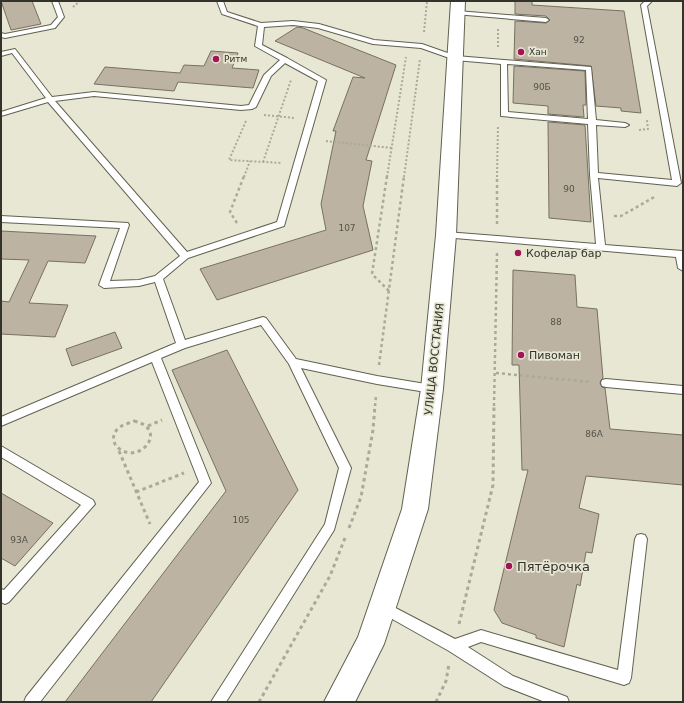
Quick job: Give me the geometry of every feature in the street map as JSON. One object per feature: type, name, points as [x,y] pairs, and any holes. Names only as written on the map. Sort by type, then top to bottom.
[{"type":"main road","name":"УЛИЦА ВОССТАНИЯ","points":[[339,702],[370,644],[415,509],[432,389],[446,235],[457,7]]},
{"type":"lane","points":[[1,35],[5,36],[53,27],[61,17],[55,1]]},
{"type":"lane","points":[[220,1],[224,13],[261,25],[300,24],[319,26],[373,42],[422,46],[455,58],[589,68],[594,175],[601,247]]},
{"type":"lane","points":[[594,175],[680,184],[644,5],[649,1]]},
{"type":"lane","points":[[457,7],[498,17],[546,20]]},
{"type":"lane","points":[[1,219],[125,225],[104,285],[139,283],[158,278],[185,256],[281,224],[322,80],[258,46],[261,25]]},
{"type":"lane","points":[[1,54],[13,50],[50,98],[185,256]]},
{"type":"lane","points":[[1,114],[50,98],[94,94],[251,110],[268,75],[285,59]]},
{"type":"lane","points":[[501,62],[504,114],[625,124]]},
{"type":"lane","points":[[446,235],[681,254],[683,268]]},
{"type":"lane","points":[[158,278],[182,345]]},
{"type":"lane","points":[[1,422],[182,345],[263,322],[293,362],[345,468],[330,526],[218,702]]},
{"type":"lane","points":[[31,702],[205,483],[154,357]]},
{"type":"lane","points":[[293,362],[377,380],[432,389]]},
{"type":"lane","points":[[606,383],[683,390]]},
{"type":"lane","points":[[1,451],[90,504],[5,598],[1,595]]},
{"type":"lane","points":[[454,646],[481,636],[624,678],[641,539]]},
{"type":"lane","points":[[382,606],[454,646],[509,681],[562,702]]},
{"type":"path","points":[[259,702],[330,576],[361,497],[373,430],[377,380],[428,1]]},
{"type":"path","points":[[498,17],[501,62]]},
{"type":"path","points":[[390,292],[372,274],[408,45]]},
{"type":"path","points":[[263,162],[296,65]]},
{"type":"path","points":[[298,164],[229,160],[251,110],[278,116],[311,120]]},
{"type":"path","points":[[436,702],[446,681],[493,485],[496,373],[498,123]]},
{"type":"path","points":[[326,141],[392,148]]},
{"type":"path","points":[[244,236],[230,212],[250,161]]},
{"type":"path","points":[[598,215],[621,216],[680,184]]},
{"type":"path","points":[[496,373],[606,383]]},
{"type":"path","points":[[118,450],[127,453],[136,452],[144,448],[150,441],[151,433],[148,426],[134,421],[125,424],[118,428],[112,440],[114,446],[118,450],[158,542]]},
{"type":"path","points":[[136,492],[198,467]]},
{"type":"building","points":[[1,1],[32,1],[41,24],[11,30]]},
{"type":"building","points":[[515,1],[532,1],[532,5],[624,11],[641,113],[621,111],[621,108],[596,106],[591,66],[514,59],[515,21],[546,23],[550,20],[546,16],[515,14]]},
{"type":"building","points":[[297,27],[303,28],[396,65],[366,160],[372,161],[363,206],[373,250],[217,300],[200,269],[326,230],[321,204],[336,131],[333,131],[353,77],[365,78],[275,41]]},
{"type":"building","points":[[211,51],[238,53],[232,68],[259,70],[253,88],[178,82],[174,91],[94,84],[105,67],[180,73],[184,65],[204,66]]},
{"type":"building","points":[[514,66],[585,71],[586,105],[583,105],[584,117],[548,114],[548,106],[513,103]]},
{"type":"building","points":[[548,122],[585,125],[591,222],[549,218]]},
{"type":"building","points":[[1,231],[96,236],[85,263],[48,261],[29,303],[68,305],[55,337],[1,334],[1,301],[9,302],[29,260],[1,259]]},
{"type":"building","points":[[513,270],[575,275],[577,307],[597,309],[603,378],[600,383],[602,387],[605,388],[610,429],[683,435],[683,485],[586,476],[579,508],[599,514],[592,553],[586,552],[580,586],[577,584],[564,647],[536,638],[536,635],[502,623],[494,610],[528,470],[522,470],[519,365],[512,365]]},
{"type":"building","points":[[115,332],[122,348],[72,366],[66,349]]},
{"type":"building","points":[[227,350],[298,490],[151,702],[65,702],[226,491],[172,370]]},
{"type":"building","points":[[1,493],[53,523],[15,566],[1,558]]},
{"type":"place","name":"Хан","points":[[521,52]]},
{"type":"place","name":"Ритм","points":[[216,59]]},
{"type":"place","name":"Кофелар бар","points":[[518,253]]},
{"type":"place","name":"Пивоман","points":[[521,355]]},
{"type":"place","name":"Пятёрочка","points":[[509,566]]}]
